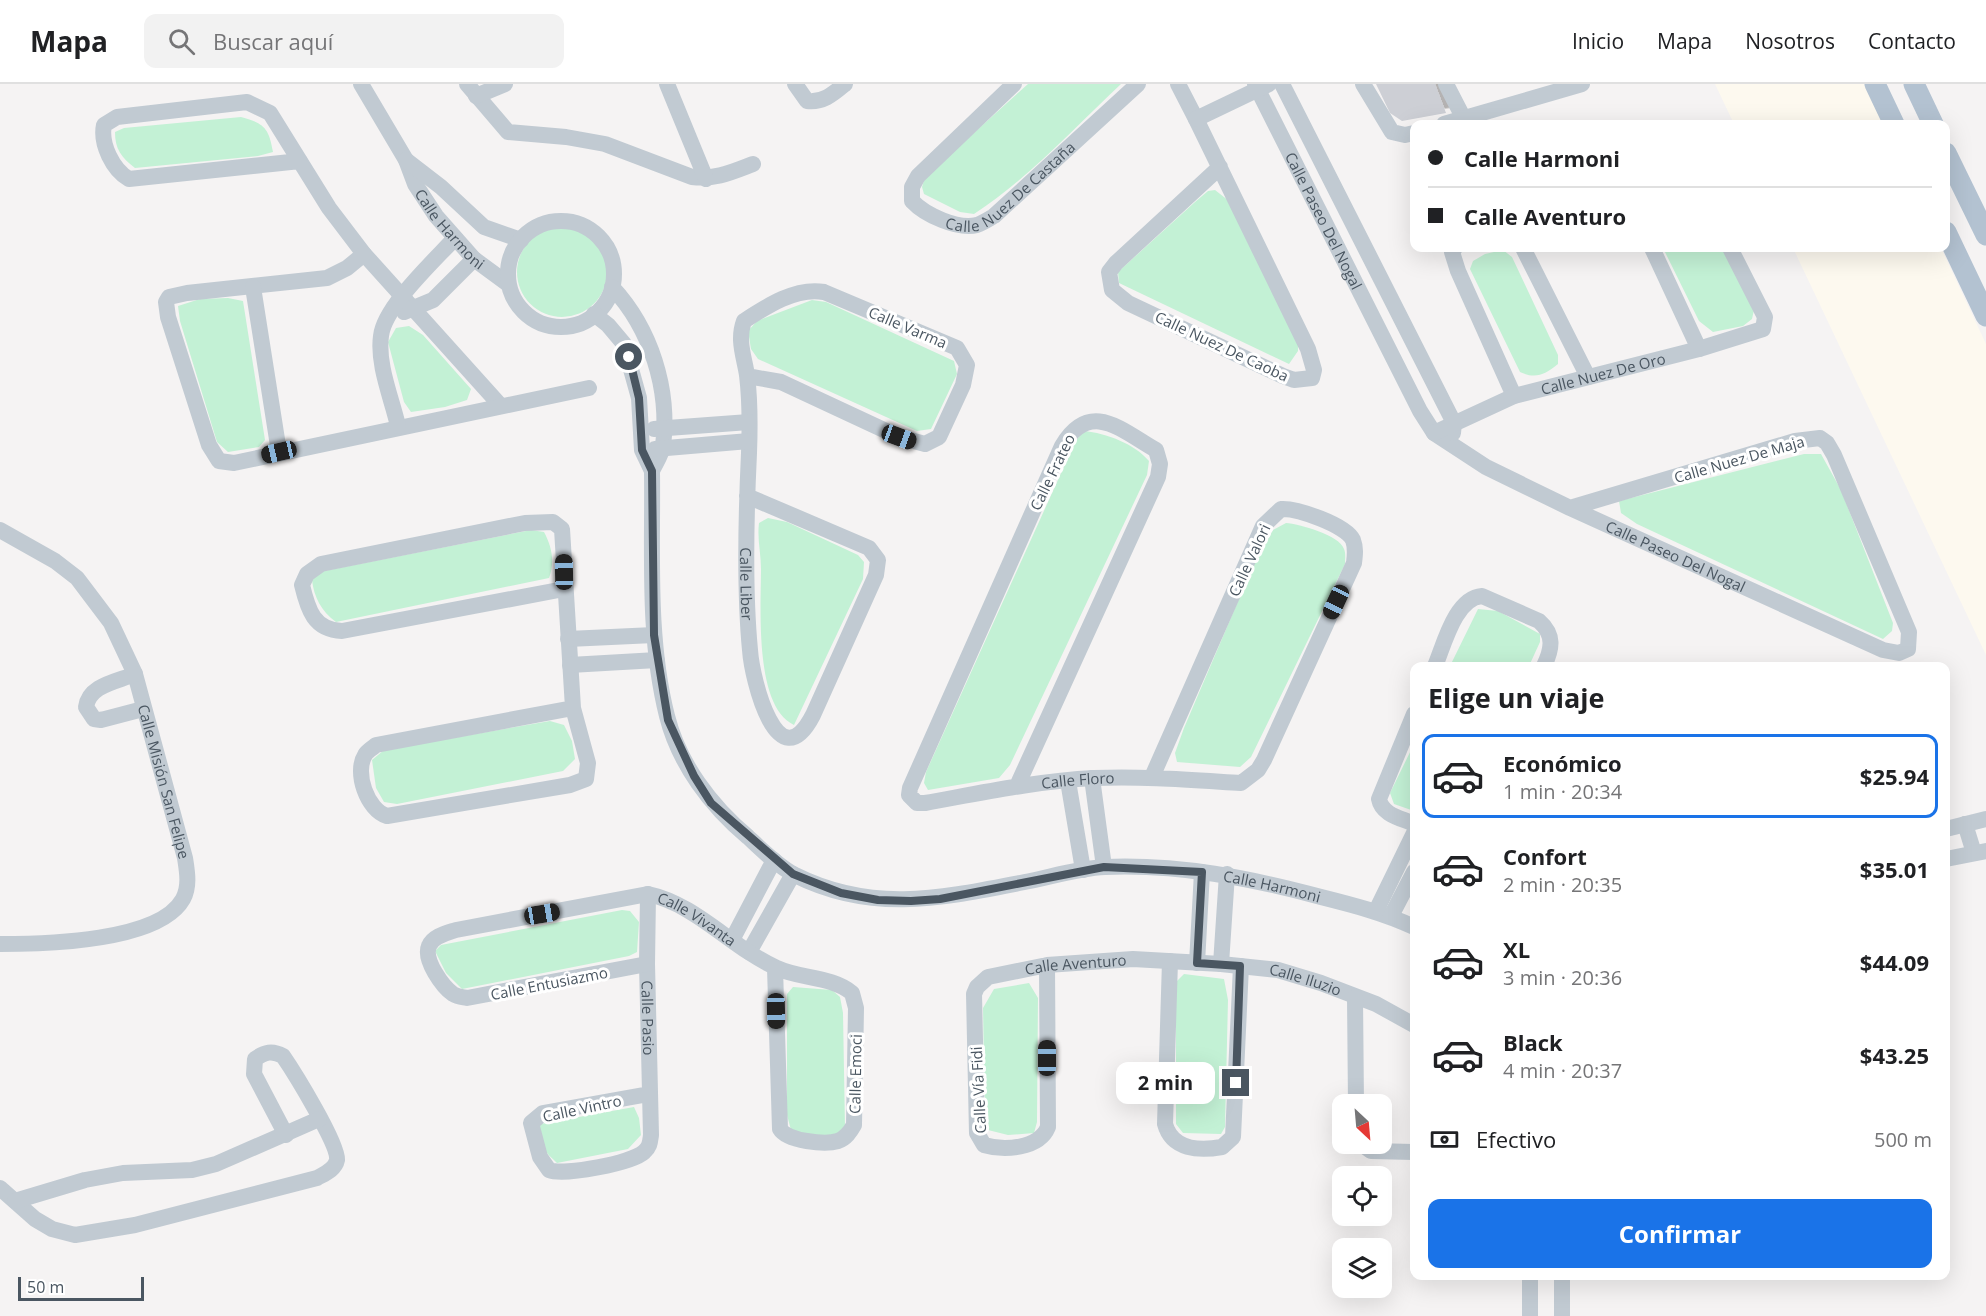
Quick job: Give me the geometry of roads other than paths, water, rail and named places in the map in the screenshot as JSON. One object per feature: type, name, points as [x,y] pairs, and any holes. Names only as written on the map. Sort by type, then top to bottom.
[{"type":"main road","points":[[1875,84],[1892,120]]},
{"type":"main road","points":[[1914,84],[1930,120]]},
{"type":"main road","points":[[1950,159],[1979,205],[1986,235]]},
{"type":"main road","points":[[1950,240],[1986,316]]},
{"type":"street","name":"Calle Harmoni","points":[[361,84],[406,160],[415,184],[455,238],[474,259],[508,284]]},
{"type":"street","points":[[505,84],[472,90],[503,128],[514,134],[566,137],[605,144],[692,177],[706,179],[719,177],[753,164]]},
{"type":"street","points":[[667,84],[706,179]]},
{"type":"street","points":[[795,84],[807,101],[815,102],[834,94],[845,84]]},
{"type":"street","name":"Calle Nuez De Castaña","points":[[1014,84],[918,176],[912,187],[912,201],[919,208],[964,226],[979,225],[1138,84]]},
{"type":"street","name":"Calle Nuez De Caoba","points":[[1178,84],[1197,119],[1308,349],[1314,370],[1312,378],[1294,381],[1282,376],[1128,303],[1112,290],[1109,272],[1116,263],[1220,167]]},
{"type":"street","name":"Calle Paseo Del Nogal","points":[[1282,84],[1454,423],[1453,446]]},
{"type":"street","points":[[1363,84],[1386,126],[1392,132],[1410,134]]},
{"type":"street","points":[[1446,84],[1464,119]]},
{"type":"street","points":[[1460,120],[1573,85]]},
{"type":"street","points":[[1197,119],[1261,86]]},
{"type":"street","name":"Calle Paseo Del Nogal","points":[[1261,86],[1420,411],[1434,433],[1486,467],[1570,508],[1883,650],[1904,652]]},
{"type":"street","points":[[300,161],[129,179],[114,166],[103,133],[104,125],[117,117],[247,102],[270,113],[300,161],[329,208],[364,254],[500,405]]},
{"type":"street","name":"Calle Harmoni","points":[[406,160],[441,187],[484,227],[520,240]]},
{"type":"street","points":[[551,222],[573,222],[585,227],[595,234],[609,252],[614,276],[608,298],[594,314],[571,326],[547,325],[536,321],[518,306],[508,284],[509,260],[520,240],[529,231],[551,222]]},
{"type":"street","points":[[398,426],[381,346],[384,325],[401,294],[455,238]]},
{"type":"street","points":[[1452,252],[1458,271],[1514,396]]},
{"type":"street","points":[[1525,252],[1588,377]]},
{"type":"street","points":[[1654,252],[1699,349]]},
{"type":"street","name":"Calle Nuez De Oro","points":[[1434,433],[1514,396],[1758,332],[1765,326],[1765,317],[1732,252]]},
{"type":"street","points":[[364,254],[347,268],[327,278],[169,297],[166,308],[208,445],[219,461],[234,463],[398,426],[589,388]]},
{"type":"street","points":[[391,315],[414,310],[433,300],[474,259]]},
{"type":"street","points":[[253,287],[279,452]]},
{"type":"street","name":"Calle Harmoni","points":[[612,287],[629,306],[645,335],[657,365],[662,394],[663,448],[652,471]]},
{"type":"street","name":"Calle Varma","points":[[744,321],[795,294],[814,290],[824,292],[957,348],[967,365],[963,385],[939,437],[925,444],[899,437],[781,382],[747,376]]},
{"type":"street","name":"Calle Harmoni","points":[[594,314],[608,325],[624,344],[637,389],[642,450],[652,471],[654,635],[668,720],[694,776],[711,803],[774,860],[793,874],[841,893],[878,900],[940,899],[1104,867],[1227,874],[1384,914],[1410,925]]},
{"type":"street","name":"Calle Liber","points":[[744,321],[740,339],[747,376],[749,422],[747,496],[750,650],[758,690],[771,724],[782,736],[791,739],[799,736],[804,730],[876,575],[878,560],[869,548],[747,496]]},
{"type":"street","name":"Calle Frateo","points":[[917,803],[909,795],[910,788],[1062,446],[1078,424],[1098,420],[1156,450],[1161,464],[1158,477],[1017,786]]},
{"type":"street","points":[[642,430],[749,422]]},
{"type":"street","name":"Calle Nuez De Maja","points":[[1570,508],[1795,441],[1820,438],[1827,443],[1834,455],[1909,632],[1910,644],[1904,652]]},
{"type":"street","points":[[642,450],[749,441]]},
{"type":"street","name":"Calle Valori","points":[[1152,777],[1263,526],[1281,509],[1292,508],[1345,530],[1352,538],[1356,550],[1354,563],[1264,760],[1258,770],[1241,783]]},
{"type":"street","points":[[564,589],[342,631],[328,630],[319,624],[309,607],[302,585],[308,574],[321,564],[541,521],[553,522],[562,529],[573,708],[588,763],[586,779],[580,783],[387,816],[376,813],[369,803],[361,767],[365,754],[376,746],[573,708]]},
{"type":"street","name":"Calle Misión San Felipe","points":[[0,530],[55,561],[77,578],[111,623],[135,674],[185,858],[187,886],[183,899],[170,915],[148,928],[122,934],[30,944],[0,944]]},
{"type":"street","points":[[1437,662],[1462,608],[1475,596],[1482,596],[1539,621],[1547,628],[1551,643],[1545,662]]},
{"type":"street","points":[[568,639],[654,635]]},
{"type":"street","points":[[570,665],[657,660]]},
{"type":"street","points":[[135,674],[93,690],[87,698],[86,707],[94,719],[101,720],[143,709]]},
{"type":"street","points":[[1410,724],[1379,799],[1383,809],[1410,822]]},
{"type":"street","name":"Calle Floro","points":[[917,803],[1017,786],[1092,778],[1152,777],[1241,783]]},
{"type":"street","points":[[1092,778],[1104,867]]},
{"type":"street","points":[[1068,781],[1083,870]]},
{"type":"street","points":[[1950,827],[1986,819]]},
{"type":"street","points":[[1950,858],[1980,852],[1965,824]]},
{"type":"street","points":[[1384,914],[1410,844]]},
{"type":"street","points":[[732,940],[774,860]]},
{"type":"street","points":[[1197,963],[1202,872]]},
{"type":"street","points":[[749,951],[793,874]]},
{"type":"street","points":[[1221,964],[1227,874]]},
{"type":"street","points":[[1384,914],[1410,878]]},
{"type":"street","name":"Calle Vivanta","points":[[452,993],[428,959],[430,944],[438,937],[456,930],[648,894],[672,902],[775,968],[837,985],[852,993]]},
{"type":"street","name":"Calle Pasio","points":[[648,894],[650,1145]]},
{"type":"street","name":"Calle Aventuro","points":[[982,981],[1000,974],[1047,965],[1133,959],[1221,964]]},
{"type":"street","points":[[1170,961],[1165,1124],[1171,1138],[1184,1147],[1222,1147],[1233,1137],[1240,966]]},
{"type":"street","name":"Calle Entusiazmo","points":[[452,993],[459,997],[477,997],[647,964]]},
{"type":"street","name":"Calle Iluzio","points":[[1221,964],[1278,970],[1321,983],[1376,1004],[1410,1023]]},
{"type":"street","name":"Calle Vía Fidi","points":[[982,981],[974,994],[977,1133],[984,1145],[991,1147],[1033,1144],[1040,1140],[1048,1127],[1047,965]]},
{"type":"street","name":"Calle Emoci","points":[[775,968],[778,1118],[780,1129],[790,1138],[836,1142],[845,1138],[854,1125],[856,1008],[852,993]]},
{"type":"street","name":"Calle Iluzio","points":[[1354,997],[1356,1094]]},
{"type":"street","points":[[0,1188],[35,1219],[52,1229],[75,1235],[135,1225],[317,1178],[335,1164],[336,1150],[283,1056],[275,1052],[264,1053],[255,1059],[254,1074],[286,1135]]},
{"type":"street","name":"Calle Vintro","points":[[649,1094],[543,1113],[531,1123],[531,1130],[540,1157],[549,1170],[554,1172],[633,1159],[650,1145]]},
{"type":"street","points":[[15,1201],[95,1178],[123,1173],[192,1170],[226,1160],[319,1119]]},
{"type":"street","points":[[1392,1151],[1410,1152]]},
{"type":"street","points":[[1530,1280],[1530,1316]]},
{"type":"street","points":[[1562,1280],[1562,1316]]}]
